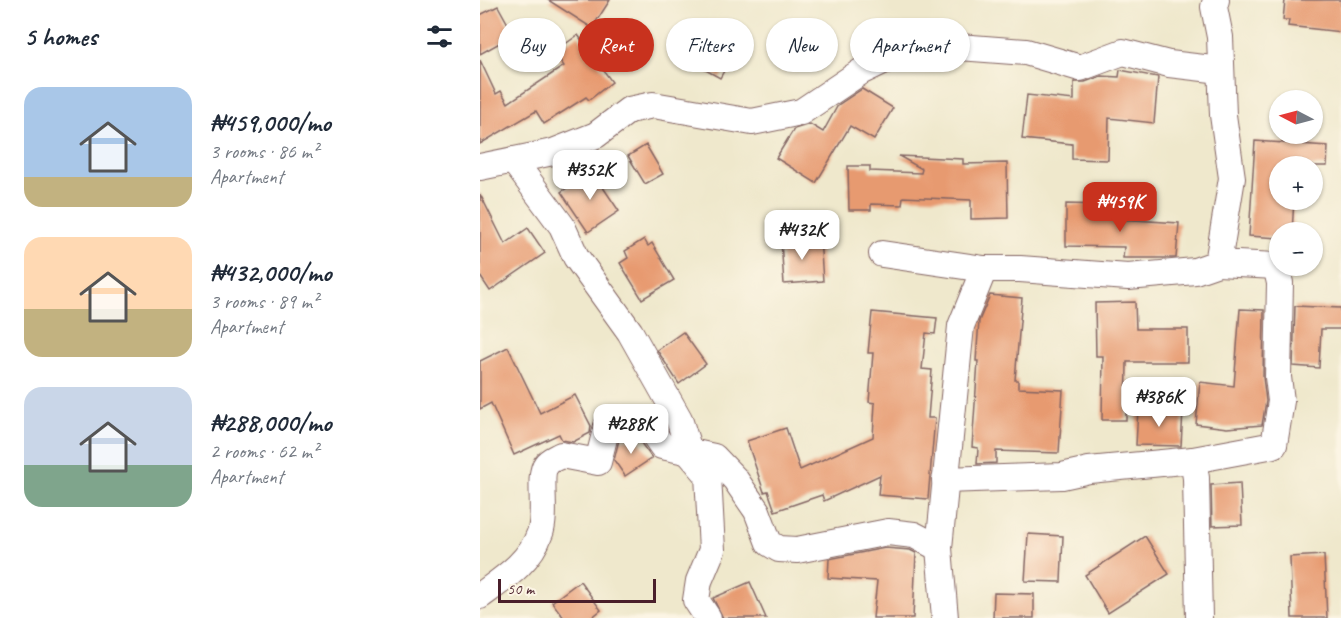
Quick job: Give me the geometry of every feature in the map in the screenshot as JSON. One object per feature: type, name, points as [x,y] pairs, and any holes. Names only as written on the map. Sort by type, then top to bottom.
[{"type":"street","points":[[1216,0],[1214,7],[1220,37],[1226,148],[1232,178],[1218,263]]},
{"type":"street","points":[[480,167],[553,152],[596,135],[629,110],[653,105],[752,122],[801,112],[862,71],[885,60],[906,42],[1026,52],[1080,69],[1124,52],[1169,64],[1221,70]]},
{"type":"street","points":[[513,160],[562,226],[576,257],[630,332],[680,419],[690,454],[708,475],[712,550],[699,581],[696,600],[708,618]]},
{"type":"street","points":[[882,254],[984,269],[1020,269],[1128,278],[1195,271],[1218,263],[1276,266],[1280,283],[1278,377],[1281,401],[1274,445],[1193,460],[1089,470],[1051,477],[945,480]]},
{"type":"street","points":[[945,618],[939,548],[961,326],[984,269]]},
{"type":"street","points":[[480,596],[521,565],[540,533],[545,500],[541,474],[546,463],[561,455],[598,462],[607,426],[646,423],[662,446],[690,454],[714,457],[735,479],[757,511],[769,543],[779,549],[797,550],[888,532],[914,535],[939,548]]},
{"type":"street","points":[[1193,460],[1196,478],[1199,618]]},
{"type":"building","points":[[548,0],[610,0],[598,18],[578,19]]},
{"type":"building","points":[[1285,0],[1341,0],[1341,32],[1288,26],[1289,20],[1283,20]]},
{"type":"building","points":[[498,6],[505,18],[498,18],[498,44],[480,54],[480,15]]},
{"type":"building","points":[[578,35],[578,72],[605,72],[612,82],[589,100],[586,97],[544,124],[536,111],[480,144],[480,60],[496,94],[501,91],[508,103],[555,72],[566,72],[566,44]]},
{"type":"building","points":[[1120,70],[1158,77],[1154,123],[1109,118],[1108,160],[1072,159],[1072,144],[1022,139],[1027,95],[1074,100],[1074,82],[1085,82],[1101,76],[1119,77]]},
{"type":"building","points":[[709,72],[723,72],[720,78]]},
{"type":"building","points":[[862,89],[893,108],[874,140],[850,126],[816,183],[776,158],[794,129],[810,124],[823,132],[838,105]]},
{"type":"building","points":[[1255,141],[1269,142],[1269,144],[1328,146],[1327,166],[1323,166],[1323,156],[1269,156],[1269,210],[1293,210],[1293,222],[1269,222],[1269,237],[1249,236]]},
{"type":"building","points":[[646,145],[663,174],[645,184],[628,156]]},
{"type":"building","points":[[899,156],[963,159],[963,164],[1007,163],[1008,218],[971,219],[971,200],[903,197],[902,205],[871,204],[871,210],[849,210],[848,166],[870,166],[870,171],[921,173],[922,169]]},
{"type":"building","points":[[592,171],[619,211],[588,232],[561,192]]},
{"type":"building","points":[[480,194],[505,244],[528,228],[545,253],[490,291],[480,276]]},
{"type":"building","points":[[1066,204],[1103,205],[1103,218],[1179,223],[1176,258],[1123,258],[1124,247],[1066,246]]},
{"type":"building","points":[[820,238],[823,281],[784,284],[781,241]]},
{"type":"building","points":[[644,239],[648,246],[652,243],[674,280],[642,299],[620,263],[628,258],[625,251]]},
{"type":"building","points":[[990,295],[1022,298],[1015,380],[1018,380],[1018,388],[1063,390],[1059,453],[996,451],[996,463],[977,464],[978,448],[972,447],[979,321]]},
{"type":"building","points":[[1135,302],[1136,329],[1188,329],[1188,362],[1127,362],[1126,420],[1102,420],[1103,356],[1096,356],[1095,303]]},
{"type":"building","points":[[1295,306],[1341,308],[1341,329],[1321,329],[1319,368],[1293,366]]},
{"type":"building","points":[[1240,309],[1264,310],[1263,377],[1266,401],[1262,425],[1227,428],[1196,424],[1200,382],[1234,386]]},
{"type":"building","points":[[872,312],[937,318],[935,334],[926,333],[922,369],[932,370],[928,418],[935,418],[928,499],[878,495],[880,475],[824,501],[822,495],[775,511],[768,491],[764,492],[747,441],[786,428],[800,470],[873,437],[875,403],[869,402],[873,353],[868,353]]},
{"type":"building","points":[[683,332],[706,364],[679,384],[657,350]]},
{"type":"building","points":[[508,347],[540,413],[575,395],[591,426],[590,433],[573,442],[562,440],[559,434],[514,455],[491,403],[480,409],[480,361]]},
{"type":"building","points":[[1138,409],[1183,411],[1181,446],[1136,445]]},
{"type":"building","points":[[638,439],[652,458],[625,476],[614,460],[619,440]]},
{"type":"building","points":[[1240,483],[1242,525],[1212,526],[1211,485]]},
{"type":"building","points":[[1028,534],[1063,536],[1061,582],[1025,581]]},
{"type":"building","points":[[1145,536],[1169,574],[1108,613],[1085,575]]},
{"type":"building","points":[[885,548],[910,550],[916,553],[913,618],[873,618],[877,581],[828,578],[829,559]]},
{"type":"building","points":[[1324,555],[1327,618],[1292,618],[1290,557]]},
{"type":"building","points":[[580,581],[601,610],[591,618],[564,618],[552,602]]},
{"type":"building","points":[[750,582],[766,618],[723,618],[713,598]]},
{"type":"building","points":[[994,593],[1034,594],[1034,618],[993,618]]}]
